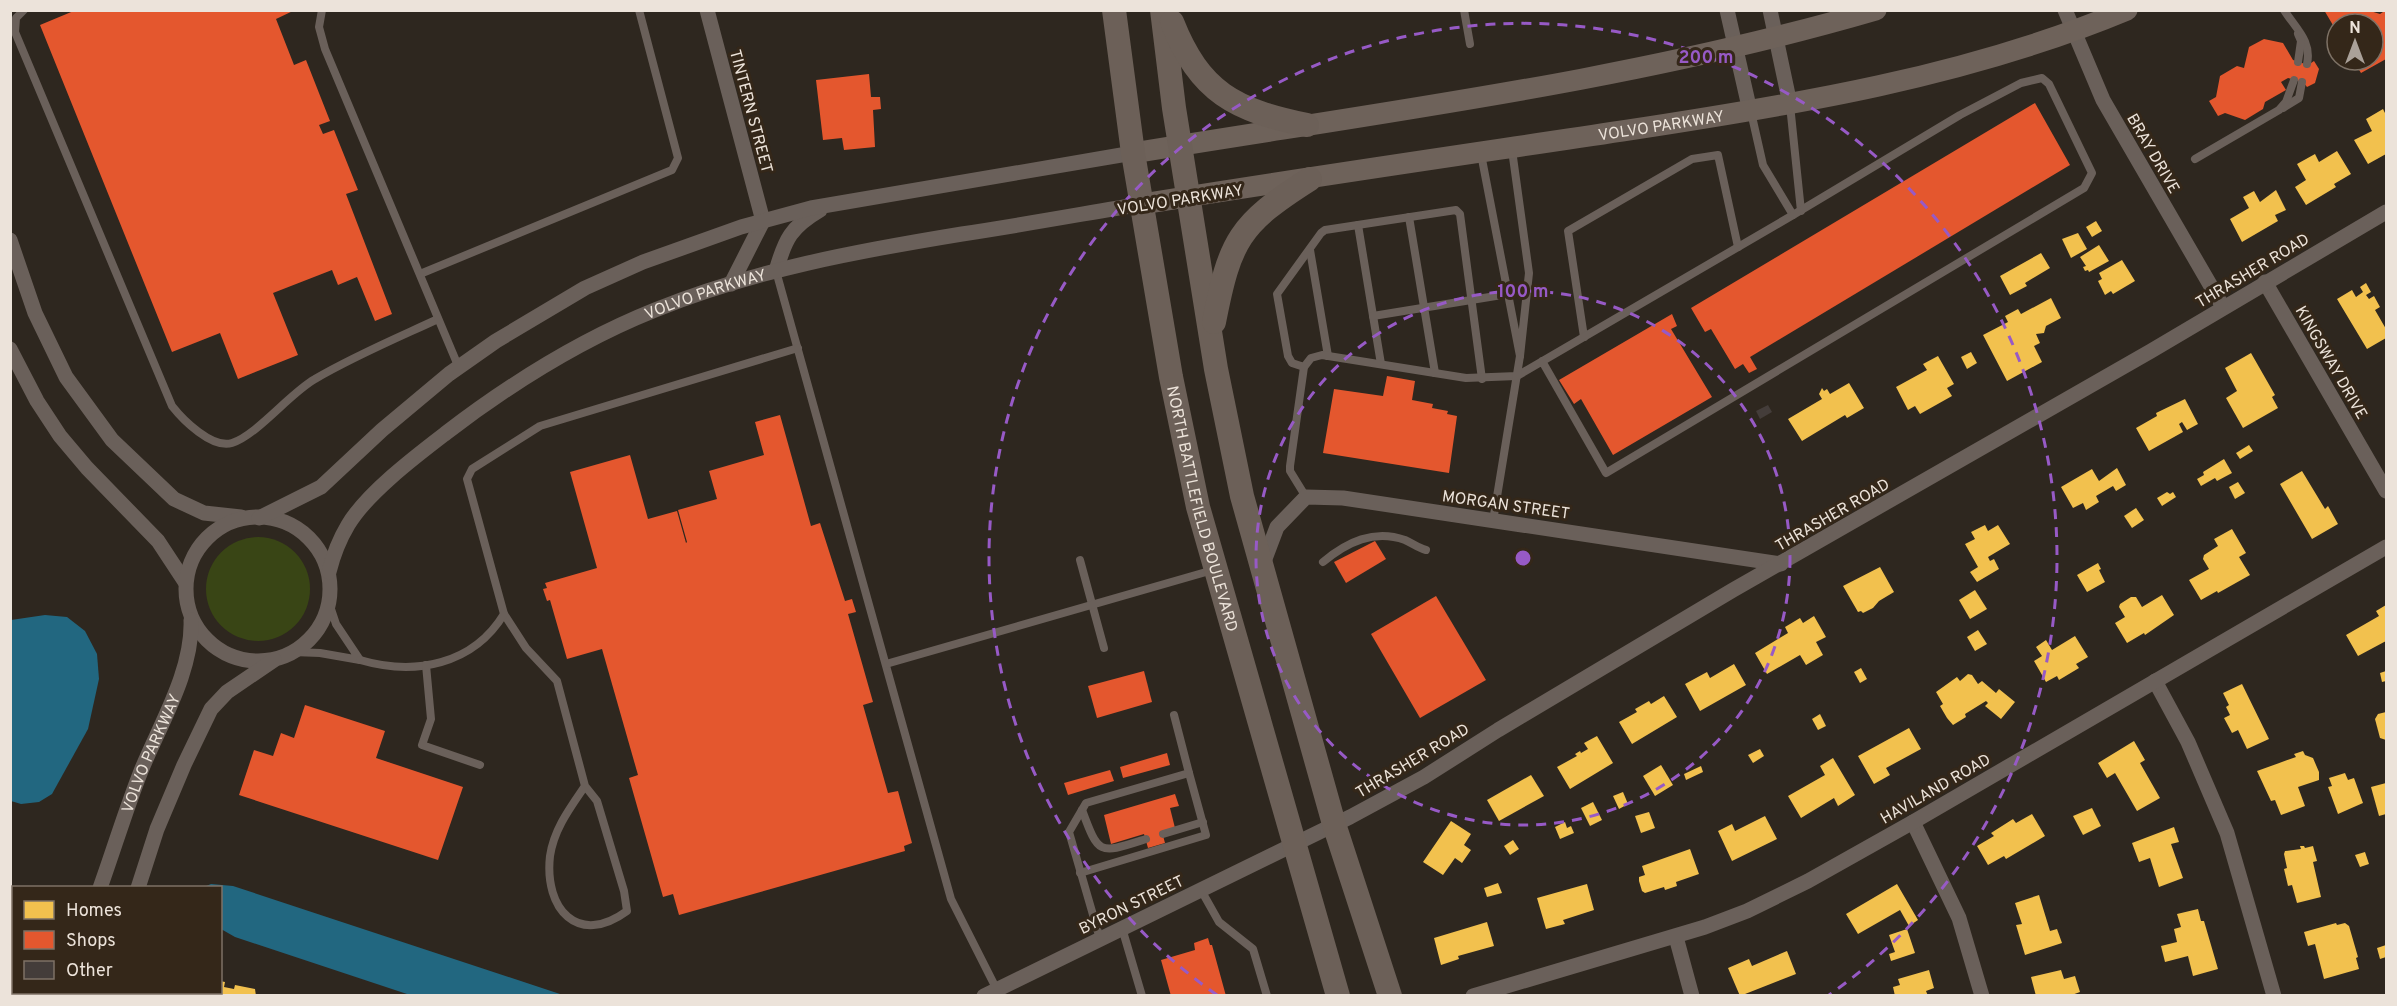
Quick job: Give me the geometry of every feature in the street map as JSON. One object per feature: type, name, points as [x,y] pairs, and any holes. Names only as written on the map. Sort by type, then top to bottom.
[{"type":"main road","name":"NORTH BATTLEFIELD BOULEVARD","points":[[1114,10],[1132,153],[1171,377],[1198,507],[1338,996]]},
{"type":"main road","points":[[1162,10],[1180,145],[1212,344],[1242,496],[1263,564],[1334,824],[1390,996]]},
{"type":"main road","points":[[1167,10],[1182,50],[1198,73],[1218,92],[1258,114],[1307,125]]},
{"type":"main road","name":"VOLVO PARKWAY","points":[[1132,153],[1492,97],[1608,75],[1736,47],[1876,10]]},
{"type":"main road","name":"VOLVO PARKWAY","points":[[1142,204],[1750,111],[1895,84],[1959,68],[2074,31],[2127,10]]},
{"type":"main road","points":[[1212,344],[1223,278],[1229,258],[1242,233],[1263,211],[1310,179]]},
{"type":"street","name":"TINTERN STREET","points":[[707,10],[763,221]]},
{"type":"street","points":[[1727,10],[1750,111]]},
{"type":"street","points":[[1770,10],[1790,104]]},
{"type":"street","name":"BRAY DRIVE","points":[[2065,10],[2103,100],[2223,307]]},
{"type":"street","name":"VOLVO PARKWAY","points":[[101,886],[139,776],[188,662],[192,636],[185,582],[190,564],[199,547],[212,533],[229,523],[253,518],[321,487],[382,430],[496,341],[585,288],[662,255],[763,221],[828,205],[1132,153]]},
{"type":"street","name":"VOLVO PARKWAY","points":[[328,572],[349,524],[376,492],[429,446],[481,406],[537,370],[654,310],[776,271],[881,247],[1142,204]]},
{"type":"street","points":[[776,271],[784,243],[790,234],[808,217],[828,205]]},
{"type":"street","name":"THRASHER ROAD","points":[[1293,844],[1424,777],[1498,730],[2386,212]]},
{"type":"street","points":[[731,284],[763,221]]},
{"type":"street","points":[[10,240],[35,313],[66,377],[112,440],[174,499],[204,513],[253,518]]},
{"type":"street","name":"KINGSWAY DRIVE","points":[[2265,282],[2386,491]]},
{"type":"street","points":[[10,349],[60,436],[87,468],[158,541],[185,582]]},
{"type":"street","points":[[1263,564],[1277,527],[1306,497]]},
{"type":"street","name":"MORGAN STREET","points":[[1306,497],[1343,498],[1781,564]]},
{"type":"street","name":"VOLVO PARKWAY","points":[[139,886],[175,787],[211,710],[227,692],[275,659],[293,652],[317,631],[329,603],[328,572],[315,545],[305,534],[284,522],[253,518]]},
{"type":"street","name":"HAVILAND ROAD","points":[[1473,996],[1676,937],[1747,911],[1818,876],[1913,822],[2386,547]]},
{"type":"street","name":"VOLVO PARKWAY","points":[[191,617],[211,644],[225,654],[258,661],[275,659]]},
{"type":"street","points":[[2155,681],[2188,742],[2227,833],[2274,996]]},
{"type":"street","points":[[1913,822],[1959,918],[1982,996]]},
{"type":"street","name":"BYRON STREET","points":[[990,993],[1293,844]]},
{"type":"street","points":[[1676,937],[1692,996]]},
{"type":"lane","points":[[24,10],[16,18],[15,33],[172,406],[185,423],[216,442],[230,444],[244,437],[313,379],[438,319]]},
{"type":"lane","points":[[322,10],[318,27],[326,49],[459,368]]},
{"type":"lane","points":[[420,274],[672,170],[678,158],[639,10]]},
{"type":"lane","points":[[1464,10],[1470,44]]},
{"type":"lane","points":[[2284,10],[2298,33],[2306,41],[2308,48],[2302,63]]},
{"type":"lane","points":[[1306,497],[1290,471],[1304,367],[1311,358],[1328,356],[1482,379],[1517,376],[1542,361],[1797,213],[1960,115],[2021,83],[2042,78],[2049,84],[2092,173],[2084,188],[1606,473],[1542,361]]},
{"type":"lane","points":[[2195,159],[2279,110],[2298,81]]},
{"type":"lane","points":[[1790,104],[1797,213]]},
{"type":"lane","points":[[1750,111],[1763,165],[1797,213]]},
{"type":"lane","points":[[1494,520],[1520,356],[1529,273],[1512,148]]},
{"type":"lane","points":[[1481,152],[1520,356]]},
{"type":"lane","points":[[1584,337],[1568,231],[1692,159],[1718,155],[1738,247]]},
{"type":"lane","points":[[1304,367],[1292,363],[1288,356],[1277,294],[1324,230],[1452,210],[1459,211],[1482,379]]},
{"type":"lane","points":[[1409,217],[1435,373]]},
{"type":"lane","points":[[1358,225],[1381,364]]},
{"type":"lane","points":[[1310,250],[1328,356]]},
{"type":"lane","points":[[776,271],[951,899],[990,993]]},
{"type":"lane","points":[[1373,316],[1508,294]]},
{"type":"lane","points":[[585,786],[565,815],[554,838],[550,858],[551,882],[557,903],[568,919],[591,927],[613,921],[627,911],[624,891],[597,801],[585,786],[557,681],[526,648],[504,614],[467,479],[472,469],[540,426],[798,348]]},
{"type":"lane","points":[[1323,562],[1362,537],[1373,535],[1398,538],[1426,550]]},
{"type":"lane","points":[[1080,560],[1104,648]]},
{"type":"lane","points":[[886,664],[1216,569]]},
{"type":"lane","points":[[329,603],[336,624],[360,660]]},
{"type":"lane","points":[[293,652],[320,653],[382,666],[404,668],[426,665],[452,659],[476,647],[494,630],[504,614]]},
{"type":"lane","points":[[426,665],[431,719],[422,745],[480,765]]},
{"type":"lane","points":[[1080,873],[1206,835],[1174,715]]},
{"type":"lane","points":[[1100,939],[1069,832],[1086,802],[1189,773]]},
{"type":"lane","points":[[1082,810],[1094,841],[1100,847],[1115,849],[1146,839]]},
{"type":"lane","points":[[1163,834],[1203,822]]},
{"type":"lane","points":[[1200,890],[1219,922],[1252,949],[1267,996]]},
{"type":"lane","points":[[1122,928],[1142,996]]},
{"type":"green space","points":[[258,537],[278,541],[287,546],[301,560],[306,569],[310,589],[306,609],[301,618],[287,632],[278,637],[258,641],[238,637],[229,632],[215,618],[210,609],[206,589],[210,569],[215,560],[229,546],[238,541]]},
{"type":"water","points":[[45,615],[67,617],[85,631],[97,654],[99,679],[88,729],[52,794],[39,802],[21,804],[11,801],[11,620]]},
{"type":"water","points":[[211,884],[233,886],[563,995],[410,995],[235,937],[222,930],[222,886],[206,886]]},
{"type":"building: Homes","points":[[2383,109],[2386,115],[2386,154],[2368,164],[2354,140],[2372,131],[2366,119]]},
{"type":"building: Homes","points":[[2337,151],[2351,174],[2334,184],[2336,187],[2306,205],[2295,187],[2306,180],[2297,164],[2315,154],[2319,162]]},
{"type":"building: Homes","points":[[2276,190],[2286,210],[2275,215],[2278,221],[2242,242],[2230,219],[2249,208],[2243,197],[2254,191],[2260,202]]},
{"type":"building: Homes","points":[[2096,221],[2102,231],[2092,237],[2086,227]]},
{"type":"building: Homes","points":[[2078,233],[2087,249],[2071,258],[2062,239]]},
{"type":"building: Homes","points":[[2099,245],[2109,261],[2089,272],[2085,271],[2083,267],[2086,266],[2080,257]]},
{"type":"building: Homes","points":[[2041,253],[2050,268],[2025,283],[2027,286],[2010,295],[2000,276]]},
{"type":"building: Homes","points":[[2122,260],[2135,281],[2113,294],[2111,291],[2105,295],[2098,281],[2102,279],[2099,273]]},
{"type":"building: Homes","points":[[2366,283],[2371,292],[2366,295],[2369,299],[2374,296],[2380,307],[2375,310],[2386,329],[2386,338],[2367,349],[2337,299],[2352,290],[2356,297],[2363,292],[2360,287]]},
{"type":"building: Homes","points":[[2051,298],[2061,318],[2046,326],[2044,333],[2036,334],[2040,343],[2034,346],[2042,362],[2007,381],[1983,335],[2008,322],[2005,316],[2018,309],[2021,314]]},
{"type":"building: Homes","points":[[1971,352],[1977,363],[1967,369],[1961,357]]},
{"type":"building: Homes","points":[[2251,353],[2275,395],[2272,397],[2278,408],[2243,428],[2226,398],[2237,391],[2225,368]]},
{"type":"building: Homes","points":[[1938,356],[1954,384],[1947,388],[1952,396],[1920,414],[1915,406],[1908,410],[1896,387],[1927,370],[1923,364]]},
{"type":"building: Homes","points":[[1849,383],[1864,408],[1847,418],[1845,415],[1802,441],[1788,419],[1822,399],[1819,394],[1822,388],[1824,391],[1827,389],[1830,394]]},
{"type":"building: Homes","points":[[2185,399],[2198,424],[2187,430],[2182,422],[2179,424],[2183,432],[2149,451],[2136,428],[2157,416],[2156,413]]},
{"type":"building: Homes","points":[[2249,445],[2253,451],[2240,459],[2236,453]]},
{"type":"building: Homes","points":[[2224,459],[2232,473],[2217,481],[2215,478],[2201,486],[2197,479],[2204,475],[2203,472]]},
{"type":"building: Homes","points":[[2117,468],[2126,485],[2116,491],[2113,486],[2096,496],[2099,502],[2086,510],[2083,503],[2073,508],[2061,487],[2092,469],[2099,481]]},
{"type":"building: Homes","points":[[2302,471],[2325,509],[2328,506],[2338,524],[2312,539],[2280,484]]},
{"type":"building: Homes","points":[[2238,482],[2245,493],[2235,499],[2229,487]]},
{"type":"building: Homes","points":[[2167,492],[2170,494],[2173,492],[2176,497],[2162,506],[2157,498]]},
{"type":"building: Homes","points":[[2136,508],[2144,520],[2132,528],[2124,516]]},
{"type":"building: Homes","points":[[1985,525],[1988,531],[1998,525],[2010,544],[1988,557],[1990,561],[1994,559],[1999,569],[1977,582],[1970,572],[1978,567],[1965,544],[1975,539],[1971,532]]},
{"type":"building: Homes","points":[[2232,529],[2246,553],[2239,557],[2250,575],[2201,600],[2189,580],[2209,569],[2203,559],[2204,555],[2218,546],[2214,539]]},
{"type":"building: Homes","points":[[2098,563],[2105,582],[2087,592],[2077,575]]},
{"type":"building: Homes","points":[[1880,567],[1894,592],[1879,601],[1873,608],[1863,613],[1858,612],[1843,586]]},
{"type":"building: Homes","points":[[1975,590],[1987,609],[1970,619],[1959,600]]},
{"type":"building: Homes","points":[[2162,595],[2174,615],[2145,635],[2144,633],[2127,643],[2115,623],[2125,617],[2119,607],[2120,604],[2131,597],[2136,597],[2142,607]]},
{"type":"building: Homes","points":[[2386,605],[2386,641],[2358,656],[2346,635],[2379,616],[2376,611]]},
{"type":"building: Homes","points":[[1814,616],[1826,637],[1816,642],[1823,655],[1806,665],[1800,655],[1767,674],[1755,653],[1788,633],[1785,627],[1800,618],[1803,623]]},
{"type":"building: Homes","points":[[1978,630],[1987,644],[1975,651],[1967,637]]},
{"type":"building: Homes","points":[[2075,636],[2088,657],[2076,664],[2079,668],[2059,680],[2057,676],[2046,682],[2034,661],[2042,656],[2036,647],[2046,640],[2052,650]]},
{"type":"building: Homes","points":[[1734,664],[1746,685],[1700,711],[1685,684],[1707,672],[1710,678]]},
{"type":"building: Homes","points":[[1861,668],[1867,679],[1860,683],[1854,672]]},
{"type":"building: Homes","points":[[2386,671],[2386,681],[2382,682],[2380,673]]},
{"type":"building: Homes","points":[[1968,674],[1972,675],[1978,684],[1982,681],[1996,693],[1999,689],[2015,702],[2001,719],[1985,706],[1988,703],[1986,701],[1965,714],[1966,717],[1953,725],[1947,718],[1936,692],[1957,677],[1960,681]]},
{"type":"building: Homes","points":[[2242,684],[2269,739],[2247,749],[2238,730],[2232,733],[2224,718],[2230,715],[2226,707],[2229,705],[2223,693]]},
{"type":"building: Homes","points":[[1664,696],[1677,717],[1632,744],[1619,722],[1637,712],[1635,709],[1649,701],[1651,704]]},
{"type":"building: Homes","points":[[2386,712],[2386,740],[2380,738],[2375,719],[2378,714]]},
{"type":"building: Homes","points":[[1820,714],[1826,726],[1818,730],[1812,719]]},
{"type":"building: Homes","points":[[1909,728],[1921,749],[1886,768],[1890,775],[1874,784],[1858,756]]},
{"type":"building: Homes","points":[[1597,736],[1613,763],[1570,789],[1557,767],[1577,756],[1575,754],[1580,751],[1581,753],[1588,749],[1584,743]]},
{"type":"building: Homes","points":[[2134,741],[2145,760],[2140,763],[2160,798],[2137,811],[2115,773],[2107,778],[2098,763]]},
{"type":"building: Homes","points":[[1760,749],[1764,756],[1753,763],[1748,755]]},
{"type":"building: Homes","points":[[2303,751],[2305,755],[2313,758],[2319,772],[2319,780],[2298,787],[2305,806],[2281,815],[2275,800],[2271,801],[2257,771],[2296,757],[2294,754]]},
{"type":"building: Homes","points":[[1833,758],[1855,795],[1838,806],[1834,798],[1801,818],[1788,796],[1825,775],[1820,766]]},
{"type":"building: Homes","points":[[1661,765],[1673,785],[1655,796],[1643,776]]},
{"type":"building: Homes","points":[[1701,766],[1703,772],[1686,780],[1684,774]]},
{"type":"building: Homes","points":[[2345,773],[2348,780],[2354,778],[2363,803],[2338,814],[2328,787],[2332,786],[2329,778]]},
{"type":"building: Homes","points":[[1531,775],[1544,796],[1499,821],[1487,800]]},
{"type":"building: Homes","points":[[2386,783],[2386,814],[2379,816],[2371,787]]},
{"type":"building: Homes","points":[[1623,792],[1628,804],[1619,809],[1613,796]]},
{"type":"building: Homes","points":[[1593,802],[1602,820],[1590,826],[1581,808]]},
{"type":"building: Homes","points":[[2092,808],[2101,826],[2083,835],[2073,816]]},
{"type":"building: Homes","points":[[1649,812],[1655,828],[1641,833],[1635,816]]},
{"type":"building: Homes","points":[[2032,814],[2045,836],[2006,859],[2004,856],[1988,865],[1977,846],[1994,836],[1991,833],[2013,819],[2016,823]]},
{"type":"building: Homes","points":[[1765,816],[1777,839],[1732,861],[1718,831],[1732,824],[1735,831]]},
{"type":"building: Homes","points":[[1451,821],[1471,834],[1464,845],[1471,850],[1462,863],[1455,858],[1443,875],[1423,862]]},
{"type":"building: Homes","points":[[1565,822],[1567,828],[1571,826],[1574,833],[1560,839],[1555,827]]},
{"type":"building: Homes","points":[[2174,827],[2179,842],[2171,844],[2183,878],[2159,887],[2150,858],[2139,862],[2132,843]]},
{"type":"building: Homes","points":[[1513,840],[1519,849],[1510,855],[1504,846]]},
{"type":"building: Homes","points":[[2300,846],[2305,848],[2313,846],[2317,861],[2313,862],[2321,897],[2297,903],[2292,885],[2288,886],[2284,869],[2287,868],[2284,854],[2285,851],[2301,849]]},
{"type":"building: Homes","points":[[1690,849],[1699,874],[1676,882],[1677,886],[1665,890],[1664,887],[1645,893],[1642,891],[1639,877],[1645,875],[1642,866]]},
{"type":"building: Homes","points":[[2365,852],[2369,864],[2360,867],[2355,855]]},
{"type":"building: Homes","points":[[1498,883],[1502,893],[1487,897],[1484,888]]},
{"type":"building: Homes","points":[[1587,884],[1594,910],[1563,920],[1565,924],[1546,929],[1537,898]]},
{"type":"building: Homes","points":[[1897,884],[1918,920],[1909,926],[1900,910],[1858,934],[1846,914]]},
{"type":"building: Homes","points":[[2039,895],[2050,931],[2057,929],[2062,943],[2025,955],[2016,925],[2022,924],[2015,903]]},
{"type":"building: Homes","points":[[2198,909],[2201,921],[2204,921],[2218,969],[2193,976],[2188,956],[2165,962],[2161,946],[2177,942],[2174,929],[2181,927],[2177,914]]},
{"type":"building: Homes","points":[[1487,922],[1494,946],[1458,956],[1459,959],[1441,965],[1434,938]]},
{"type":"building: Homes","points":[[2336,923],[2337,925],[2345,923],[2349,926],[2359,969],[2324,979],[2315,944],[2308,946],[2304,932]]},
{"type":"building: Homes","points":[[1907,929],[1915,953],[1891,961],[1889,954],[1895,952],[1889,935]]},
{"type":"building: Homes","points":[[2386,945],[2386,957],[2380,959],[2377,948]]},
{"type":"building: Homes","points":[[1787,951],[1796,974],[1740,996],[1728,968],[1749,959],[1752,966]]},
{"type":"building: Homes","points":[[1929,970],[1934,988],[1926,991],[1928,996],[1895,996],[1893,987],[1900,985],[1898,979]]},
{"type":"building: Homes","points":[[2061,970],[2064,979],[2075,976],[2080,992],[2069,996],[2036,996],[2031,977]]},
{"type":"building: Homes","points":[[222,981],[225,982],[224,987],[234,989],[235,985],[255,989],[256,996],[154,996],[154,994],[222,994]]},
{"type":"building: Shops","points":[[76,10],[295,10],[276,19],[294,65],[306,60],[330,121],[319,125],[323,134],[334,130],[358,190],[346,194],[392,314],[375,321],[357,277],[338,285],[332,270],[273,293],[298,355],[238,379],[220,333],[172,352],[40,25]]},
{"type":"building: Shops","points":[[2324,10],[2374,12],[2325,12]]},
{"type":"building: Shops","points":[[2386,10],[2386,59],[2385,12],[2383,12]]},
{"type":"building: Shops","points":[[2264,39],[2283,43],[2293,60],[2308,65],[2314,61],[2319,69],[2315,83],[2307,87],[2303,82],[2288,78],[2281,82],[2286,90],[2265,102],[2263,109],[2245,120],[2225,113],[2218,116],[2209,101],[2216,97],[2220,76],[2237,66],[2244,68],[2249,47]]},
{"type":"building: Shops","points":[[869,74],[871,97],[880,97],[881,109],[873,110],[875,147],[844,150],[842,138],[823,140],[816,80]]},
{"type":"building: Shops","points":[[2035,103],[2070,165],[1750,357],[1757,369],[1749,373],[1743,364],[1735,369],[1711,329],[1705,332],[1691,308]]},
{"type":"building: Shops","points":[[1672,314],[1677,326],[1671,329],[1712,397],[1613,455],[1581,399],[1574,404],[1559,380]]},
{"type":"building: Shops","points":[[1387,376],[1415,381],[1412,400],[1433,404],[1432,408],[1448,411],[1447,414],[1457,416],[1449,473],[1323,453],[1334,389],[1383,396]]},
{"type":"building: Shops","points":[[780,415],[811,526],[820,523],[845,601],[852,599],[856,612],[848,614],[873,702],[863,705],[888,793],[898,791],[912,843],[904,846],[905,851],[679,915],[673,894],[663,897],[629,778],[638,775],[602,649],[567,659],[550,600],[547,601],[543,589],[547,588],[545,583],[597,568],[570,472],[630,455],[648,519],[677,511],[686,543],[678,510],[717,499],[709,471],[764,455],[755,422]]},
{"type":"building: Shops","points":[[1375,541],[1386,559],[1346,583],[1334,562]]},
{"type":"building: Shops","points":[[1436,596],[1486,680],[1420,718],[1371,634]]},
{"type":"building: Shops","points":[[1144,671],[1152,702],[1097,718],[1088,686]]},
{"type":"building: Shops","points":[[305,705],[385,731],[376,758],[463,787],[438,860],[239,795],[254,750],[273,756],[281,733],[294,738]]},
{"type":"building: Shops","points":[[1167,753],[1170,765],[1123,778],[1120,767]]},
{"type":"building: Shops","points":[[1110,770],[1114,781],[1068,795],[1064,783]]},
{"type":"building: Shops","points":[[1175,794],[1179,806],[1170,808],[1175,828],[1162,832],[1165,843],[1148,848],[1144,834],[1111,844],[1104,815]]},
{"type":"building: Shops","points":[[1208,938],[1226,996],[1171,996],[1161,960],[1195,950],[1194,943]]},
{"type":"building: Other","points":[[1768,405],[1772,412],[1760,419],[1756,411]]}]
